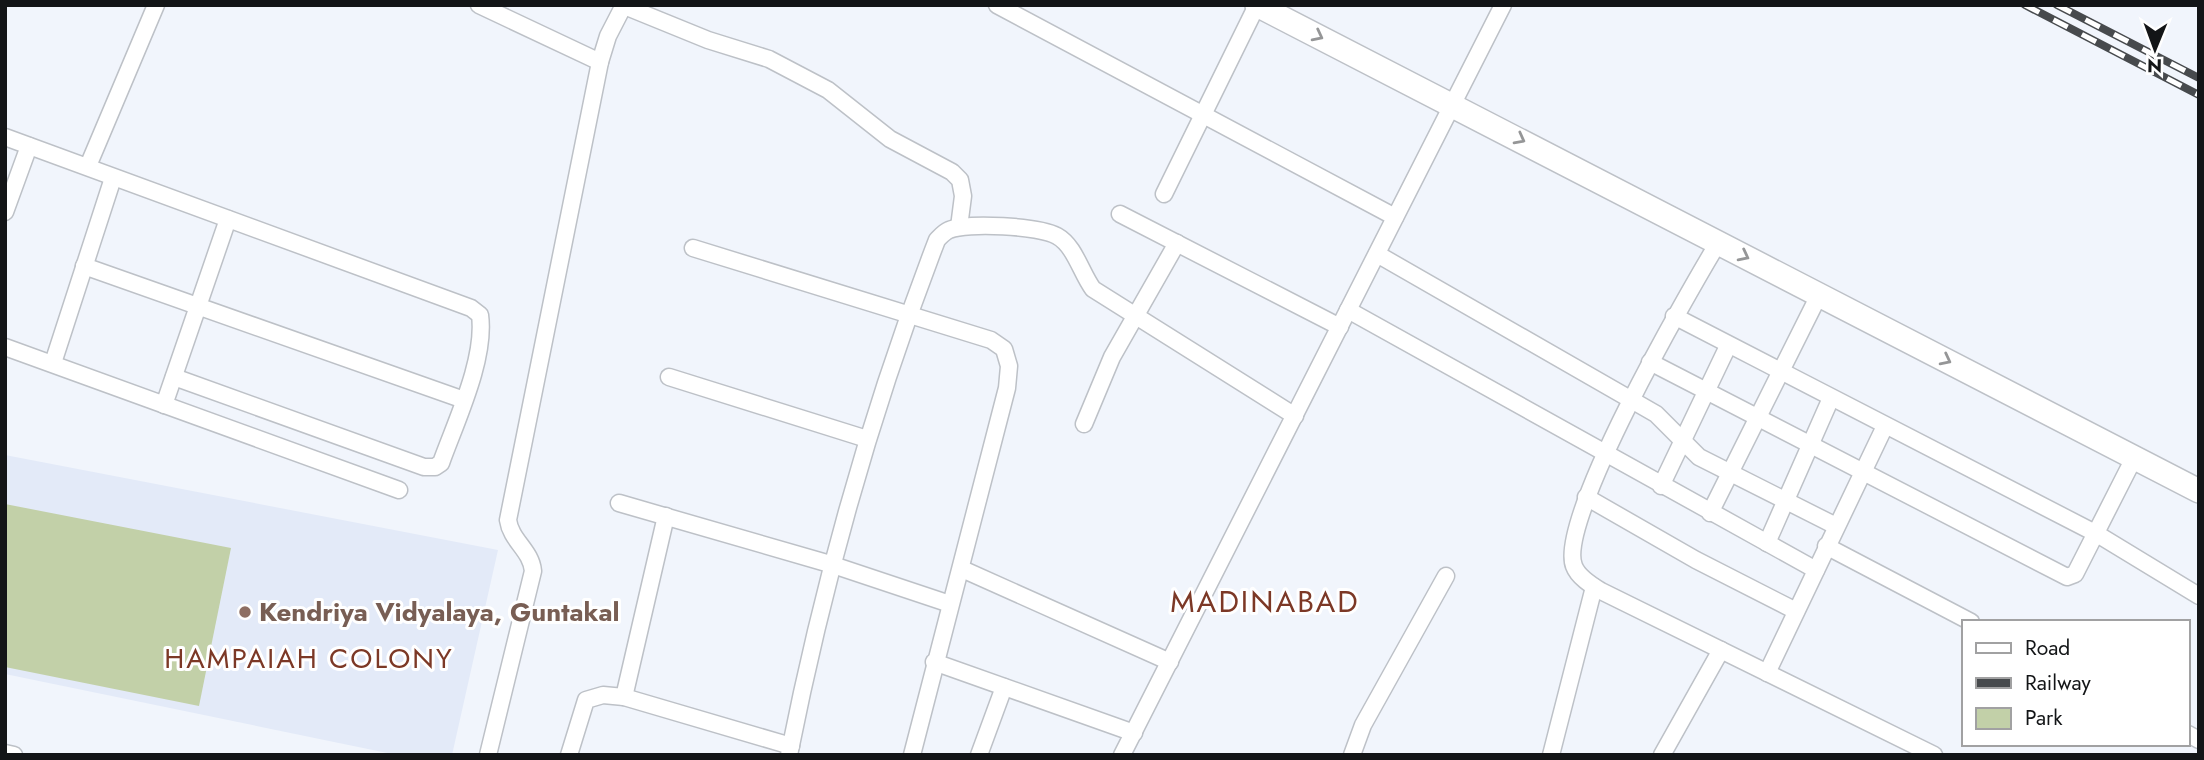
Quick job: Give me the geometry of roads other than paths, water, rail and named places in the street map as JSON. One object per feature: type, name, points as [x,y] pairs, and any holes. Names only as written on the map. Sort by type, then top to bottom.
[{"type":"street","points":[[88,166],[156,5]]},
{"type":"street","points":[[479,5],[600,62]]},
{"type":"street","points":[[997,5],[1395,217]]},
{"type":"street","points":[[1164,194],[1257,5],[2199,491]]},
{"type":"street","points":[[1122,755],[1503,5]]},
{"type":"street","points":[[488,755],[533,571],[532,561],[510,532],[508,520],[600,62],[608,36],[623,6],[708,40],[769,59],[828,90],[890,139],[952,172],[960,180],[963,196],[959,227]]},
{"type":"street","points":[[5,137],[471,308],[480,315],[482,330],[464,400],[441,463],[435,467],[424,467],[174,377]]},
{"type":"street","points":[[5,212],[29,146]]},
{"type":"street","points":[[52,363],[113,178]]},
{"type":"street","points":[[1120,214],[1340,327]]},
{"type":"street","points":[[164,405],[228,219]]},
{"type":"street","points":[[569,755],[586,700],[603,695],[624,697],[790,750],[830,564],[867,439],[909,313],[937,240],[945,231],[959,227],[1031,229],[1057,236],[1070,248],[1081,274],[1093,289],[1295,416]]},
{"type":"street","points":[[1084,424],[1112,357],[1177,243]]},
{"type":"street","points":[[1718,243],[1650,362],[1586,497],[1572,546],[1574,566],[1594,586],[1934,755]]},
{"type":"street","points":[[693,248],[909,313],[991,340],[1004,349],[1009,366],[985,479],[934,662],[912,755]]},
{"type":"street","points":[[1377,254],[1656,414],[1699,457],[1785,503],[1836,526]]},
{"type":"street","points":[[84,266],[464,400]]},
{"type":"street","points":[[1710,513],[1819,295]]},
{"type":"street","points":[[1348,310],[1816,570]]},
{"type":"street","points":[[1674,316],[2098,534],[2199,596]]},
{"type":"street","points":[[1661,486],[1728,346]]},
{"type":"street","points":[[5,347],[399,490]]},
{"type":"street","points":[[1650,362],[1705,393],[2067,577],[2075,573],[2098,534],[2134,458]]},
{"type":"street","points":[[669,376],[867,439]]},
{"type":"street","points":[[1767,543],[1831,398]]},
{"type":"street","points":[[1767,673],[1885,426]]},
{"type":"street","points":[[1586,497],[1696,560],[1796,611]]},
{"type":"street","points":[[618,503],[830,564],[950,604]]},
{"type":"street","points":[[624,697],[666,516]]},
{"type":"street","points":[[1826,546],[1967,620]]},
{"type":"street","points":[[962,569],[1170,662]]},
{"type":"street","points":[[1352,755],[1363,725],[1446,576]]},
{"type":"street","points":[[1551,755],[1594,586]]},
{"type":"street","points":[[1662,755],[1721,650]]},
{"type":"street","points":[[934,662],[1134,733]]},
{"type":"street","points":[[979,755],[1004,687]]},
{"type":"street","points":[[5,753],[14,755]]},
{"type":"railway","points":[[2025,5],[2199,95]]},
{"type":"railway","points":[[2057,5],[2199,78]]},
{"type":"place","name":"Kendriya Vidyalaya, Guntakal","points":[[245,612]]},
{"type":"district","name":"MADINABAD","points":[[1265,602]]},
{"type":"district","name":"HAMPAIAH COLONY","points":[[309,658]]}]
